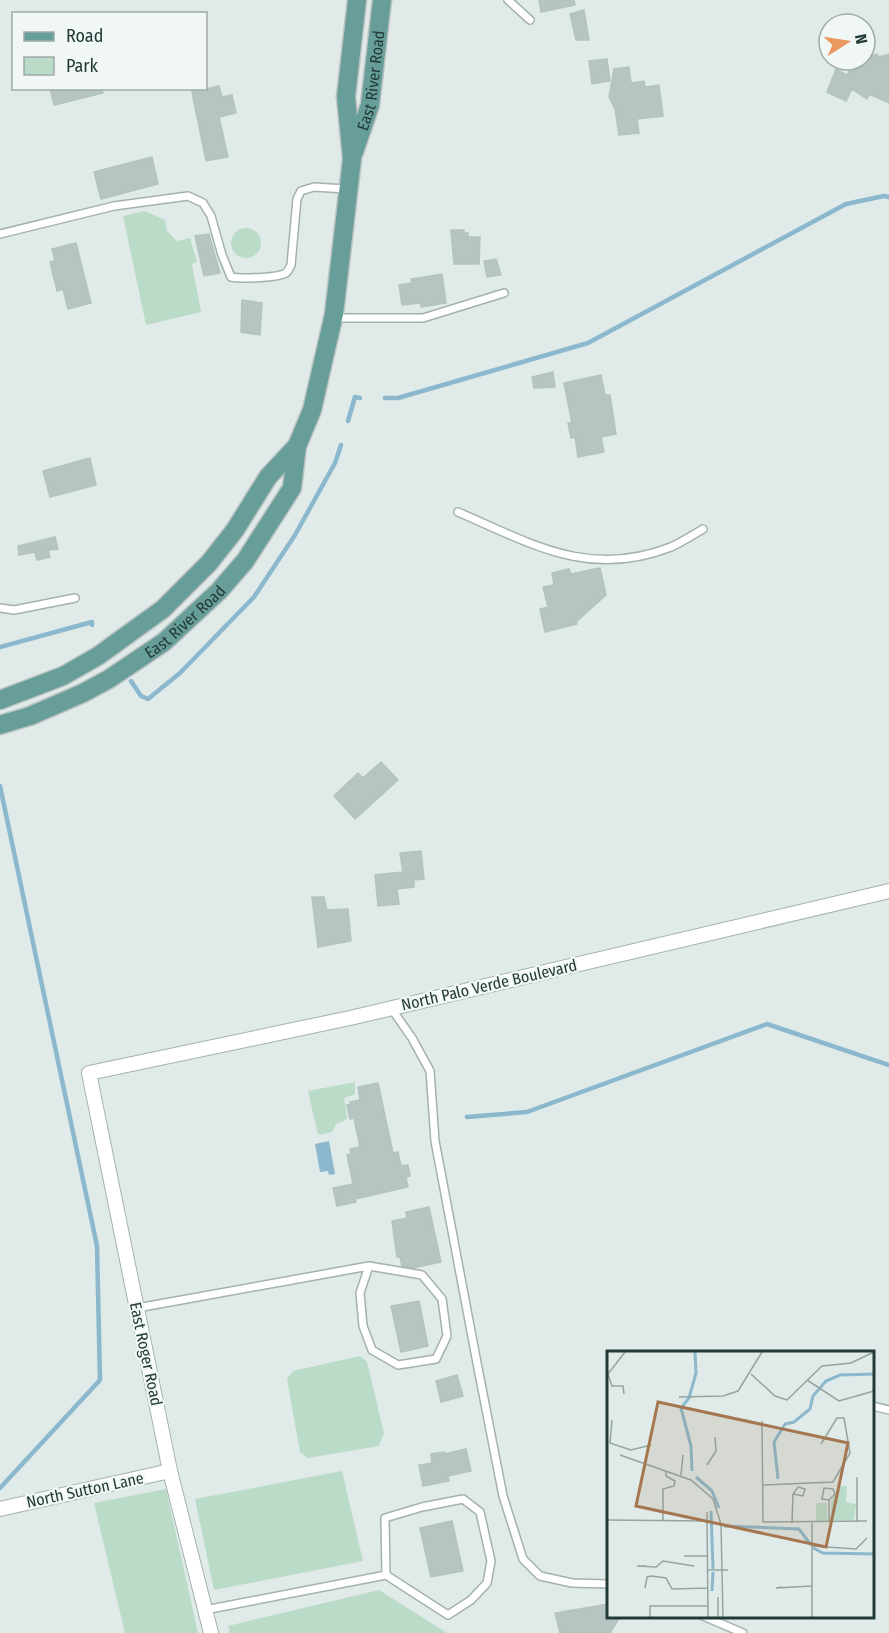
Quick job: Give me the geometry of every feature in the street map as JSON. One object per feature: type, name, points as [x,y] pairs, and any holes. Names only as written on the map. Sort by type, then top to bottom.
[{"type":"main road","name":"East River Road","points":[[0,725],[51,708],[109,679],[164,642],[219,591],[270,525],[292,488],[297,446],[312,410],[333,318],[352,159],[346,97],[357,0]]},
{"type":"main road","name":"East River Road","points":[[352,159],[370,105],[382,0]]},
{"type":"main road","name":"East River Road","points":[[0,700],[63,676],[98,656],[163,609],[209,563],[245,515],[268,477],[297,446]]},
{"type":"street","name":"North Palo Verde Boulevard","points":[[89,1073],[351,1018],[889,891]]},
{"type":"street","name":"East Roger Road","points":[[89,1073],[170,1471],[211,1633]]},
{"type":"street","name":"North Sutton Lane","points":[[0,1509],[170,1471]]},
{"type":"lane","points":[[508,0],[530,20]]},
{"type":"lane","points":[[0,234],[114,206],[188,196],[203,203],[211,216],[231,277],[274,276],[284,274],[291,265],[296,207],[301,191],[314,187],[349,189]]},
{"type":"lane","points":[[333,318],[423,318],[504,293]]},
{"type":"lane","points":[[458,512],[532,544],[569,557],[589,560],[627,560],[671,547],[703,529]]},
{"type":"lane","points":[[0,608],[14,610],[75,597]]},
{"type":"lane","points":[[391,1008],[412,1038],[430,1071],[435,1141],[503,1496],[523,1559],[540,1576],[572,1584],[607,1584]]},
{"type":"lane","points":[[137,1308],[369,1266],[422,1275],[442,1299],[447,1336],[436,1359],[398,1365],[372,1350],[363,1326],[360,1293],[369,1266]]},
{"type":"lane","points":[[874,1406],[889,1410]]},
{"type":"lane","points":[[205,1610],[386,1575],[448,1615],[471,1600],[487,1583],[492,1561],[480,1512],[463,1499],[422,1507],[385,1518],[386,1575]]},
{"type":"lane","points":[[706,1618],[743,1633]]},
{"type":"green space","points":[[145,211],[165,220],[167,231],[177,241],[190,238],[197,262],[192,264],[201,312],[146,325],[123,216]]},
{"type":"green space","points":[[246,228],[257,232],[261,243],[257,254],[246,258],[235,254],[231,243],[235,232]]},
{"type":"green space","points":[[355,1082],[355,1094],[344,1098],[346,1120],[336,1124],[332,1132],[318,1135],[308,1091]]},
{"type":"green space","points":[[360,1356],[367,1362],[384,1433],[379,1446],[308,1458],[300,1452],[287,1379],[293,1371]]},
{"type":"green space","points":[[342,1471],[363,1561],[214,1590],[195,1499]]},
{"type":"green space","points":[[166,1489],[198,1633],[125,1633],[94,1503]]},
{"type":"green space","points":[[379,1590],[447,1633],[230,1633],[228,1626]]},
{"type":"water","points":[[329,1141],[335,1174],[329,1175],[328,1171],[320,1172],[315,1144]]},
{"type":"building","points":[[539,0],[574,0],[575,5],[541,12]]},
{"type":"building","points":[[584,10],[589,40],[576,40],[570,14]]},
{"type":"building","points":[[877,54],[879,57],[889,54],[889,103],[869,94],[867,99],[852,89],[846,101],[827,92],[835,72],[847,75],[849,72],[877,72]]},
{"type":"building","points":[[607,59],[610,81],[592,84],[589,61]]},
{"type":"building","points":[[629,67],[631,83],[644,81],[645,87],[659,85],[663,116],[637,119],[639,133],[619,135],[615,109],[609,97],[614,69]]},
{"type":"building","points":[[219,86],[222,97],[232,95],[236,113],[219,117],[228,157],[206,161],[192,92]]},
{"type":"building","points":[[50,90],[102,90],[103,93],[54,105]]},
{"type":"building","points":[[152,157],[158,184],[101,199],[94,172]]},
{"type":"building","points":[[451,230],[464,230],[464,233],[468,233],[468,237],[480,237],[479,264],[454,264]]},
{"type":"building","points":[[209,234],[220,273],[204,276],[195,236]]},
{"type":"building","points":[[76,243],[91,303],[68,309],[63,289],[57,291],[50,262],[55,260],[52,249]]},
{"type":"building","points":[[496,259],[501,275],[487,277],[484,261]]},
{"type":"building","points":[[442,274],[446,303],[421,307],[421,303],[402,305],[399,285],[412,283],[411,279]]},
{"type":"building","points":[[242,300],[262,303],[260,335],[241,332]]},
{"type":"building","points":[[553,372],[555,387],[534,388],[532,377]]},
{"type":"building","points":[[601,375],[605,395],[610,395],[616,434],[601,437],[604,452],[578,457],[575,437],[571,438],[568,423],[572,423],[564,383]]},
{"type":"building","points":[[90,458],[96,485],[50,497],[43,471]]},
{"type":"building","points":[[55,537],[58,549],[48,550],[50,557],[37,560],[35,552],[19,555],[18,546]]},
{"type":"building","points":[[600,568],[606,595],[577,621],[577,624],[545,632],[540,609],[548,607],[543,587],[554,585],[552,573],[569,569],[571,574]]},
{"type":"building","points":[[381,762],[398,780],[355,819],[334,796],[358,773],[363,778]]},
{"type":"building","points":[[421,851],[424,879],[414,880],[414,887],[397,889],[399,904],[378,906],[375,875],[403,872],[400,853]]},
{"type":"building","points":[[312,897],[324,897],[327,910],[348,909],[351,941],[318,947]]},
{"type":"building","points":[[378,1083],[393,1153],[398,1152],[401,1166],[408,1165],[410,1176],[406,1177],[408,1187],[355,1199],[356,1202],[337,1206],[333,1188],[353,1184],[347,1155],[351,1154],[350,1149],[360,1147],[354,1118],[350,1119],[347,1105],[360,1100],[358,1087]]},
{"type":"building","points":[[429,1207],[441,1262],[413,1268],[402,1266],[400,1257],[397,1257],[392,1221],[407,1218],[406,1212]]},
{"type":"building","points":[[419,1301],[428,1346],[401,1352],[391,1306]]},
{"type":"building","points":[[457,1375],[463,1396],[441,1402],[436,1381]]},
{"type":"building","points":[[466,1449],[471,1471],[448,1476],[449,1481],[423,1486],[419,1465],[432,1463],[431,1454],[444,1452],[444,1454]]},
{"type":"building","points":[[452,1521],[463,1571],[431,1577],[420,1528]]},
{"type":"building","points":[[607,1604],[607,1618],[619,1618],[610,1633],[560,1633],[555,1613]]},
{"type":"waterway","points":[[385,398],[398,398],[588,343],[846,204],[889,197]]},
{"type":"waterway","points":[[348,421],[355,397],[360,398]]},
{"type":"waterway","points":[[131,681],[141,696],[148,699],[180,673],[254,597],[295,535],[335,463],[341,445]]},
{"type":"waterway","points":[[0,647],[92,622],[92,625]]},
{"type":"waterway","points":[[0,786],[97,1246],[100,1380],[0,1488]]},
{"type":"waterway","points":[[467,1117],[527,1112],[767,1024],[889,1065]]}]
